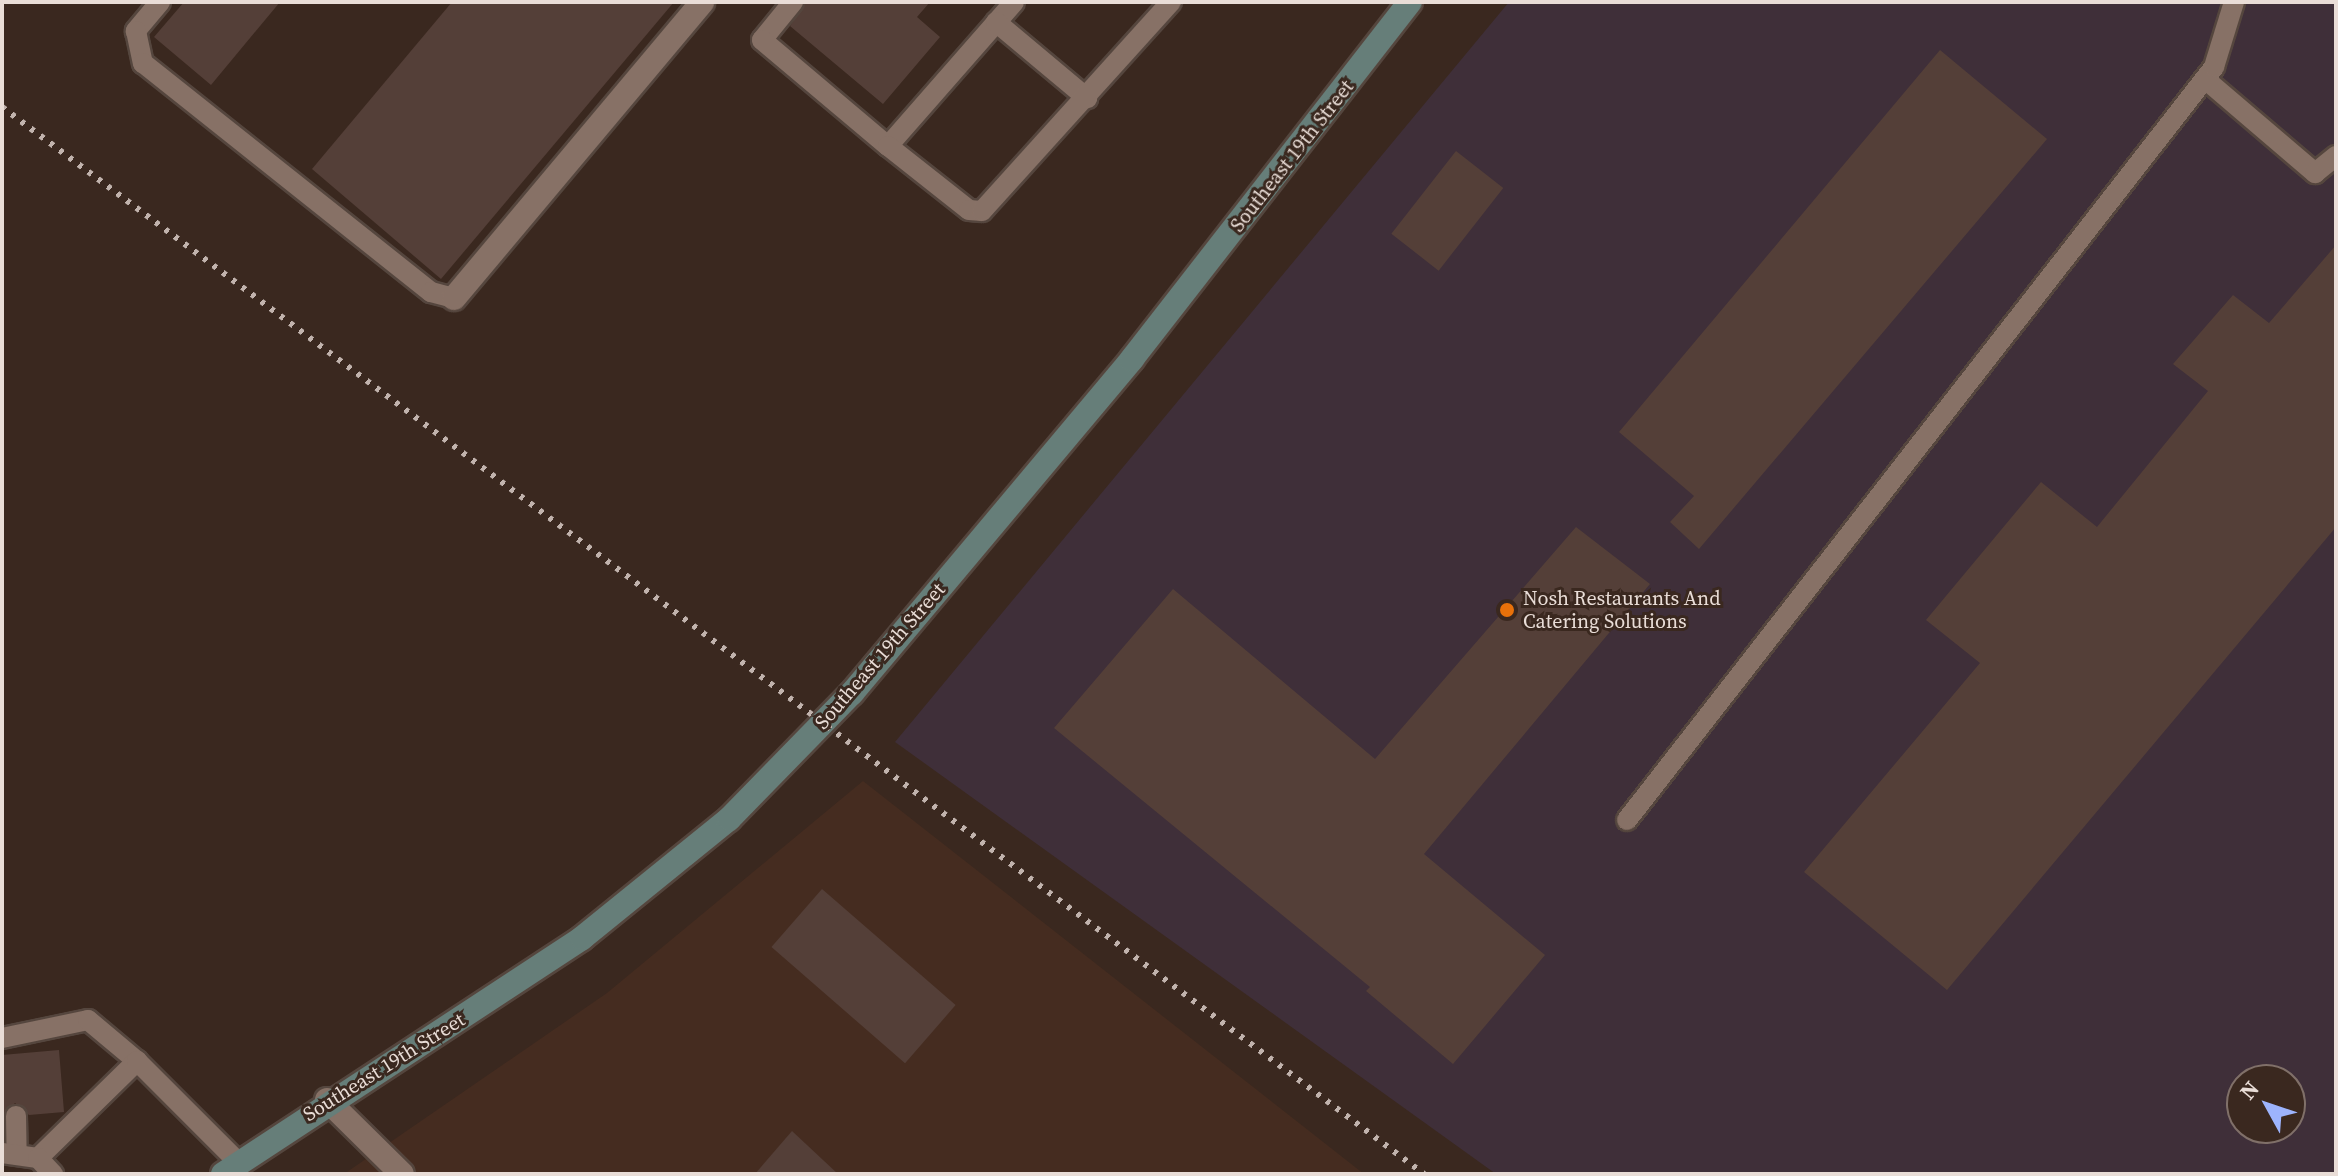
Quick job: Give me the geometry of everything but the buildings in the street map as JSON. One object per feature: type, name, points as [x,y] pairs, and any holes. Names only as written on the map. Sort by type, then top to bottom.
[{"type":"main road","name":"Southeast 19th Street","points":[[230,1168],[327,1100],[582,938],[779,769],[1132,359],[1410,2]]},
{"type":"street","points":[[454,298],[702,2]]},
{"type":"street","points":[[327,1100],[402,1174]]},
{"type":"lane","points":[[160,2],[136,31],[143,63],[431,292],[454,298]]},
{"type":"lane","points":[[793,2],[762,40],[969,210],[982,211],[1171,2]]},
{"type":"lane","points":[[888,146],[1014,2]]},
{"type":"lane","points":[[1627,820],[2205,79],[2234,2]]},
{"type":"lane","points":[[996,22],[1087,98]]},
{"type":"lane","points":[[2205,79],[2315,173],[2336,156]]},
{"type":"lane","points":[[7,1043],[88,1020],[137,1061],[230,1168]]},
{"type":"lane","points":[[38,1158],[137,1061]]},
{"type":"lane","points":[[16,1116],[10,1154],[38,1158],[53,1174]]},
{"type":"shaded area","points":[[1509,2],[2336,2],[2336,1174],[1496,1174],[895,742]]},
{"type":"shaded area","points":[[863,781],[1364,1174],[344,1174],[607,993]]},
{"type":"railway","points":[[2,107],[1424,1174]]},
{"type":"place","name":"Nosh Restaurants And Catering Solutions","points":[[1507,610]]}]
